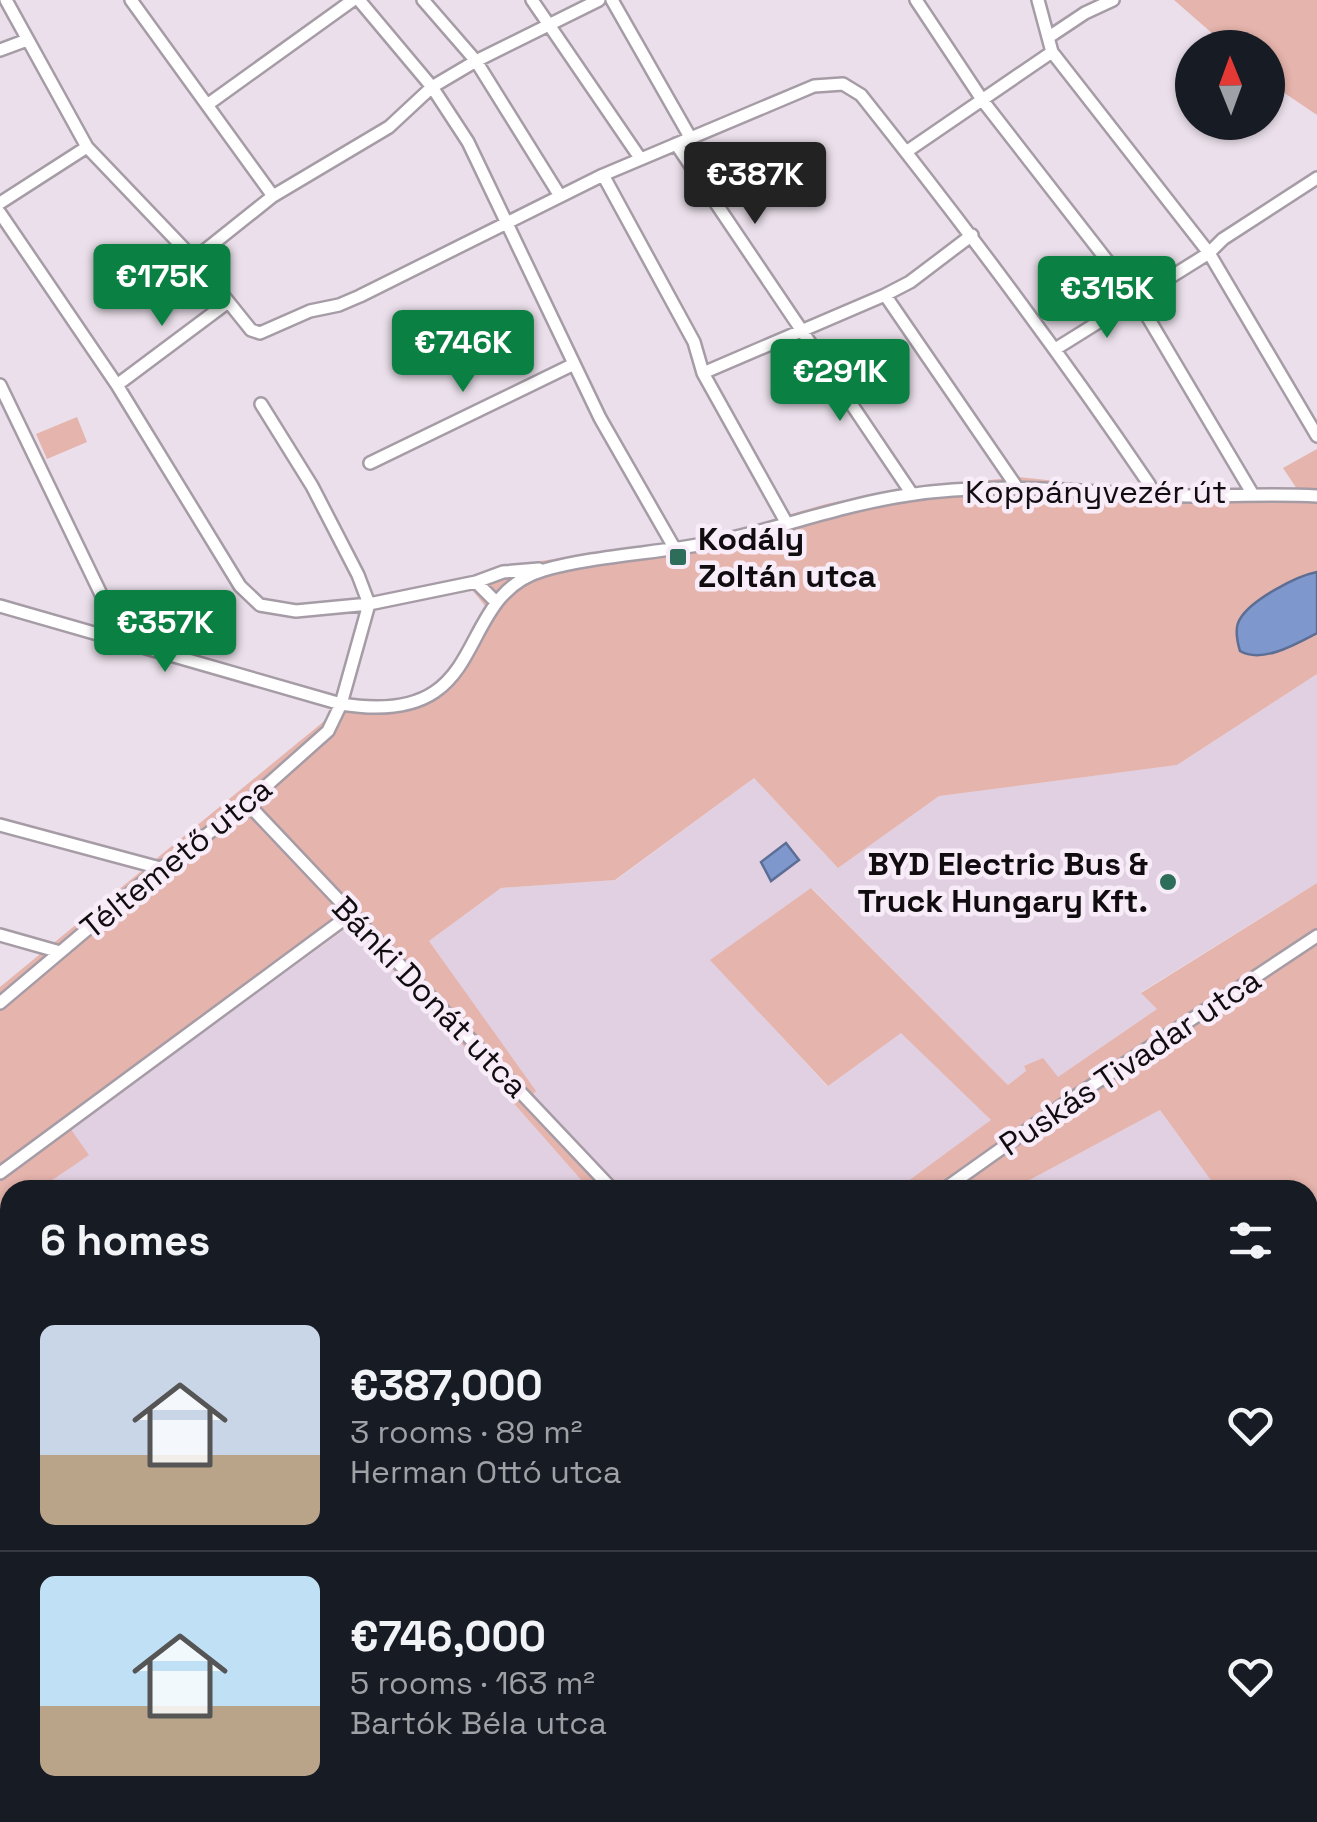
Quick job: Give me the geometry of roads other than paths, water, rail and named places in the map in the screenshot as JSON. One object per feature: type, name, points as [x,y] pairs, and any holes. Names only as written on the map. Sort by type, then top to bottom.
[{"type":"street","points":[[6,0],[86,147],[194,259],[251,330],[264,332],[310,311],[340,305],[640,158],[814,86],[843,84],[861,95],[972,235],[1056,348],[1150,484],[1153,495]]},
{"type":"street","points":[[131,0],[273,196]]},
{"type":"street","points":[[208,105],[356,0],[432,88],[468,142],[574,364],[675,549]]},
{"type":"street","points":[[423,0],[476,61],[560,196]]},
{"type":"street","points":[[532,0],[640,158]]},
{"type":"street","points":[[194,259],[273,196],[389,126],[432,88],[476,61],[599,0]]},
{"type":"street","points":[[612,0],[690,137]]},
{"type":"street","points":[[916,0],[983,100],[1137,299],[1252,493]]},
{"type":"street","points":[[1038,0],[1052,52],[1209,253],[1317,436]]},
{"type":"street","points":[[1048,37],[1113,0]]},
{"type":"street","points":[[0,50],[27,40]]},
{"type":"street","points":[[906,152],[1052,52]]},
{"type":"street","points":[[676,144],[912,494]]},
{"type":"street","points":[[0,203],[86,147]]},
{"type":"street","points":[[603,174],[694,342],[703,372],[786,522]]},
{"type":"street","points":[[1056,348],[1209,253],[1223,239],[1317,178]]},
{"type":"street","points":[[0,213],[117,385],[251,599],[281,611],[369,604],[476,582],[503,572],[545,569]]},
{"type":"street","points":[[703,372],[885,295],[910,282],[972,235]]},
{"type":"street","points":[[885,295],[1016,486]]},
{"type":"street","points":[[117,385],[228,302]]},
{"type":"street","points":[[370,463],[574,364]]},
{"type":"street","points":[[0,385],[112,617],[111,639]]},
{"type":"street","points":[[261,404],[312,486],[369,604]]},
{"type":"street","name":"Koppányvezér út","points":[[0,606],[341,704],[394,706],[428,695],[447,683],[461,668],[496,602],[518,583],[545,569],[714,542],[856,504],[912,494],[1016,486],[1153,495],[1317,496]]},
{"type":"street","points":[[476,582],[496,602]]},
{"type":"street","name":"Téltemető utca","points":[[0,1002],[321,739],[341,704],[369,604]]},
{"type":"street","name":"Bánki Donát utca","points":[[247,803],[604,1180]]},
{"type":"street","points":[[0,824],[160,868]]},
{"type":"street","points":[[0,1174],[351,914]]},
{"type":"street","points":[[0,935],[60,952]]},
{"type":"street","name":"Puskás Tivadar utca","points":[[957,1180],[1317,936]]},
{"type":"water","points":[[1317,572],[1317,633],[1268,654],[1240,651],[1237,626],[1246,612],[1275,590]]},
{"type":"water","points":[[786,843],[799,860],[771,881],[761,862]]},
{"type":"place","name":"Kodály Zoltán utca","points":[[678,557]]},
{"type":"place","name":"BYD Electric Bus & Truck Hungary Kft.","points":[[1168,882]]}]
